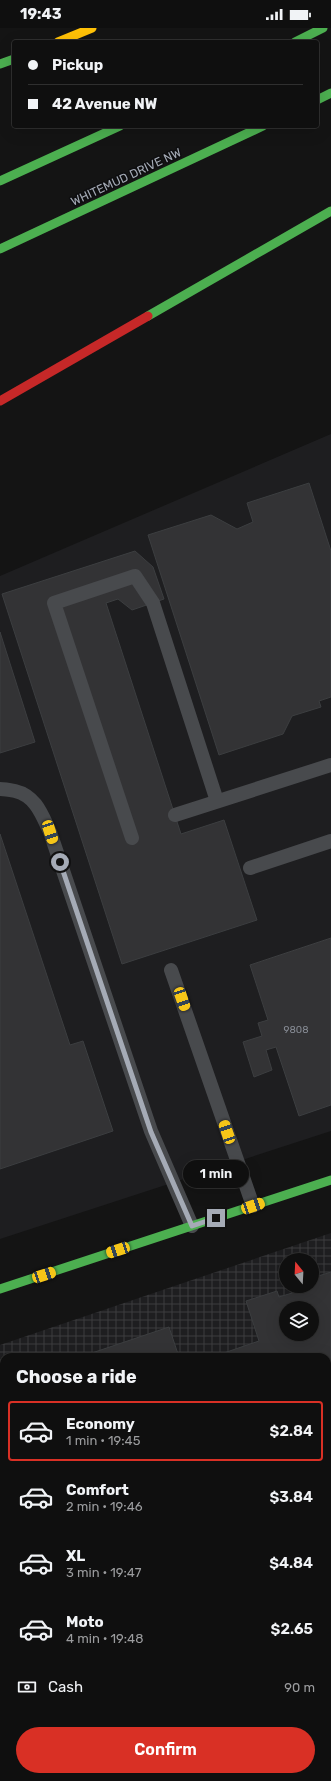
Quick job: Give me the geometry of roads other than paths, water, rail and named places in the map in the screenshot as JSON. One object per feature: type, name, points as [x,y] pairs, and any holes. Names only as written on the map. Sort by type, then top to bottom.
[{"type":"main road","points":[[63,40],[92,28]]},
{"type":"main road","points":[[299,40],[323,28]]},
{"type":"main road","points":[[0,64],[12,60]]},
{"type":"main road","points":[[319,99],[331,93]]},
{"type":"main road","points":[[0,182],[116,128]]},
{"type":"main road","name":"WHITEMUD DRIVE NW","points":[[0,249],[258,128]]},
{"type":"main road","points":[[0,401],[331,211]]},
{"type":"main road","points":[[0,1289],[331,1180]]},
{"type":"lane","points":[[132,838],[54,603],[135,576],[153,603],[217,801]]},
{"type":"lane","points":[[174,815],[331,765]]},
{"type":"lane","points":[[0,789],[24,793],[38,805],[47,826],[151,1132],[192,1226]]},
{"type":"lane","points":[[250,868],[331,841]]},
{"type":"lane","points":[[171,970],[253,1206]]}]
